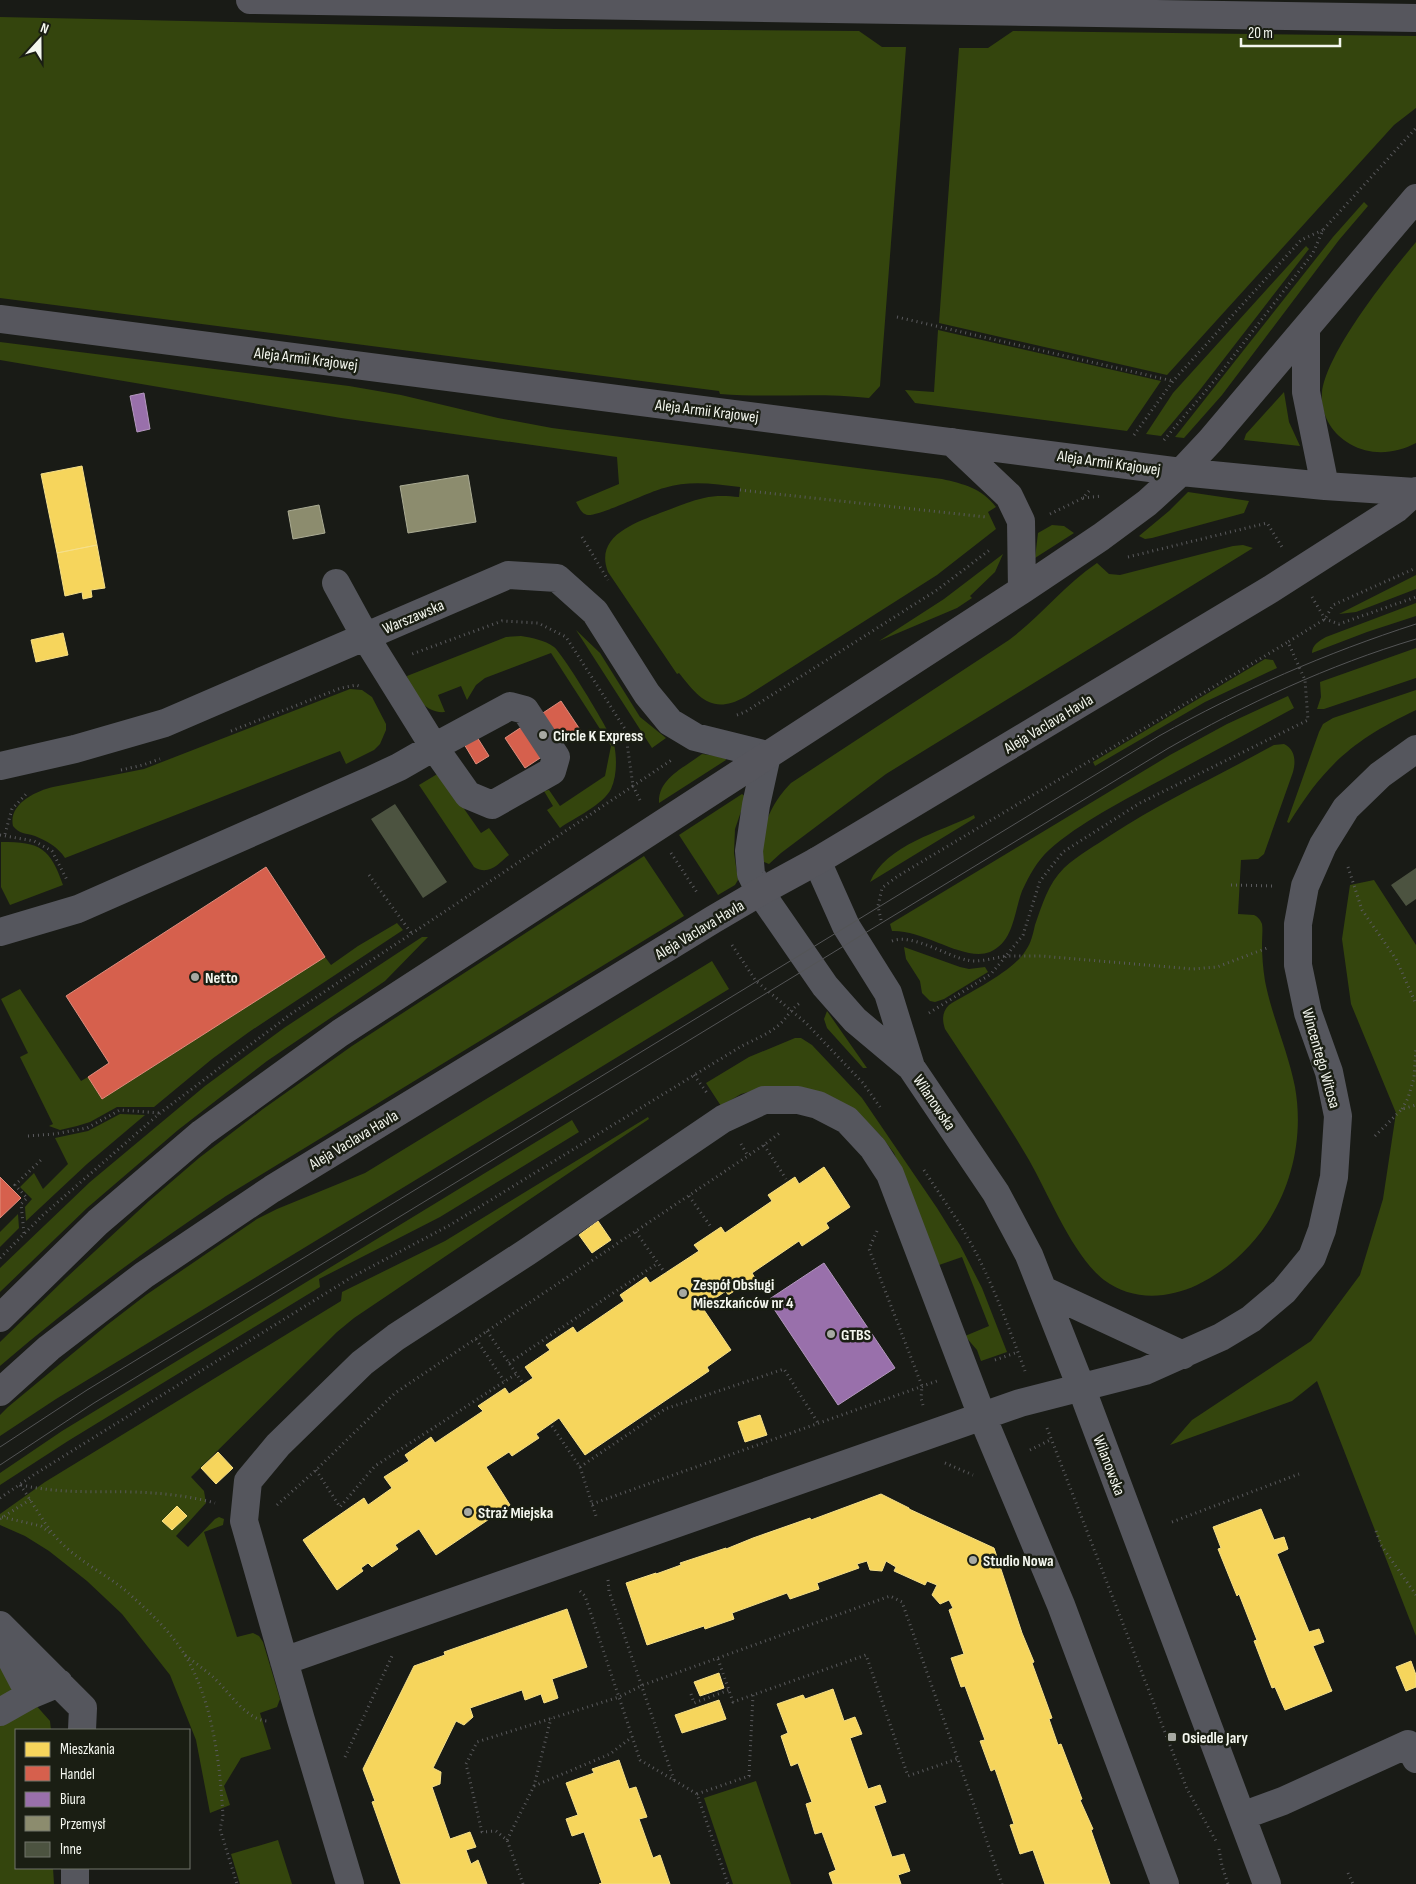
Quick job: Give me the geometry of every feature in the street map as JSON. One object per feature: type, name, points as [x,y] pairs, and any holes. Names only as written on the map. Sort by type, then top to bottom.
[{"type":"main road","points":[[250,0],[1416,18]]},
{"type":"main road","points":[[0,1318],[98,1222],[202,1133],[340,1033],[1022,590],[1148,503],[1211,440],[1416,198]]},
{"type":"main road","name":"Aleja Armii Krajowej","points":[[0,319],[1181,472],[1325,486],[1416,492]]},
{"type":"main road","points":[[1306,329],[1306,392],[1325,486]]},
{"type":"main road","points":[[952,442],[1009,496],[1021,521],[1022,590]]},
{"type":"main road","name":"Aleja Vaclava Havla","points":[[0,1392],[48,1348],[144,1275],[272,1189],[760,892],[817,861],[1067,712],[1298,571],[1396,509],[1416,492]]},
{"type":"street","name":"Warszawska","points":[[0,766],[75,749],[165,722],[508,576],[557,578],[595,612],[647,694],[670,722],[695,737],[767,755]]},
{"type":"street","points":[[0,932],[78,909],[371,780],[434,747],[365,636],[336,583]]},
{"type":"street","name":"Wincentego Witosa","points":[[284,1661],[1020,1403],[1145,1371],[1222,1338],[1251,1319],[1284,1291],[1312,1257],[1322,1230],[1334,1177],[1338,1116],[1329,1072],[1308,1013],[1298,965],[1298,924],[1305,886],[1323,845],[1346,808],[1380,775],[1416,749]]},
{"type":"street","name":"Wilanowska","points":[[767,755],[756,805],[749,851],[751,874],[760,892],[825,986],[855,1020],[911,1067],[996,1193],[1029,1255],[1081,1387],[1267,1884]]},
{"type":"street","name":"Wilanowska","points":[[817,861],[846,926],[888,993],[911,1067]]},
{"type":"street","points":[[350,1884],[244,1521],[248,1481],[278,1445],[362,1363],[396,1336],[527,1252],[723,1119],[764,1100],[798,1100],[818,1105],[847,1120],[873,1148],[890,1174],[982,1416],[991,1471],[1061,1605],[1165,1884]]},
{"type":"street","points":[[1043,1290],[1183,1355]]},
{"type":"street","points":[[0,1625],[83,1708],[82,1729]]},
{"type":"street","points":[[0,1638],[30,1695]]},
{"type":"street","points":[[0,1712],[30,1695],[59,1683]]},
{"type":"street","points":[[1242,1816],[1283,1801],[1408,1744],[1416,1760]]},
{"type":"street","points":[[75,1884],[76,1869]]},
{"type":"path","points":[[1083,498],[1121,495],[1142,466],[1215,380],[1307,261],[1313,253],[1323,230],[1416,128]]},
{"type":"path","points":[[1083,498],[1114,463],[1173,381],[1301,240],[1323,230]]},
{"type":"path","points":[[898,317],[1173,381]]},
{"type":"path","points":[[740,490],[995,518]]},
{"type":"path","points":[[1083,498],[1101,537],[1116,560],[1267,523],[1298,571],[1325,619],[1339,624],[1416,597]]},
{"type":"path","points":[[881,922],[878,906],[882,888],[898,876],[1288,642],[1325,619],[1334,605],[1416,568]]},
{"type":"path","points":[[0,1258],[24,1234],[160,1113],[290,1014],[633,786],[625,729],[566,638],[538,623],[502,620],[382,664]]},
{"type":"path","points":[[929,1013],[991,974],[1006,956],[1023,935],[1040,881],[1063,852],[1140,803],[1308,720],[1305,680],[1288,642]]},
{"type":"path","points":[[224,734],[341,688],[356,684],[364,688]]},
{"type":"path","points":[[115,772],[144,765],[161,758]]},
{"type":"path","points":[[30,790],[12,809],[2,835],[34,841],[52,851],[67,880],[78,909]]},
{"type":"path","points":[[1346,861],[1362,910],[1396,959],[1416,1004]]},
{"type":"path","points":[[368,875],[412,934]]},
{"type":"path","points":[[1231,885],[1305,886]]},
{"type":"path","points":[[887,935],[893,948]]},
{"type":"path","points":[[890,942],[897,939],[914,941],[968,961],[1006,956],[1041,956],[1192,969],[1217,967],[1268,948]]},
{"type":"path","points":[[0,1498],[352,1277],[450,1225],[732,1052],[772,1030],[781,1023],[790,1010],[825,986]]},
{"type":"path","points":[[1376,1136],[1402,1109],[1408,1098],[1414,1078],[1416,1048]]},
{"type":"path","points":[[1402,1109],[1416,1105]]},
{"type":"path","points":[[28,1136],[54,1134],[86,1128],[120,1110],[160,1113]]},
{"type":"path","points":[[276,1506],[395,1393],[764,1146],[787,1127]]},
{"type":"path","points":[[764,1146],[786,1179]]},
{"type":"path","points":[[24,1234],[21,1204],[27,1198],[14,1185],[43,1158]]},
{"type":"path","points":[[689,1196],[711,1227]]},
{"type":"path","points":[[881,1223],[869,1249],[922,1386]]},
{"type":"path","points":[[636,1232],[665,1273]]},
{"type":"path","points":[[509,1363],[658,1263]]},
{"type":"path","points":[[486,1331],[522,1382]]},
{"type":"path","points":[[476,1339],[504,1382]]},
{"type":"path","points":[[592,1504],[1018,1352]]},
{"type":"path","points":[[580,1467],[666,1409],[784,1369],[818,1423]]},
{"type":"path","points":[[316,1470],[340,1507],[376,1466],[516,1374]]},
{"type":"path","points":[[552,1426],[580,1467],[599,1526]]},
{"type":"path","points":[[945,1463],[991,1471],[1052,1439],[1187,1790],[1218,1845],[1228,1884]]},
{"type":"path","points":[[1172,1522],[1299,1474]]},
{"type":"path","points":[[20,1484],[55,1536]]},
{"type":"path","points":[[20,1484],[61,1492],[136,1492],[174,1495],[219,1504]]},
{"type":"path","points":[[1,1518],[31,1499]]},
{"type":"path","points":[[1,1518],[42,1526],[87,1565],[118,1585],[135,1599],[159,1622],[183,1654],[200,1685],[216,1745],[223,1817],[220,1828],[237,1884]]},
{"type":"path","points":[[1376,1532],[1381,1544],[1416,1596]]},
{"type":"path","points":[[610,1573],[608,1580],[609,1591],[643,1685],[674,1780]]},
{"type":"path","points":[[578,1588],[585,1596],[640,1760],[697,1794],[728,1884]]},
{"type":"path","points":[[523,1884],[507,1840],[496,1832],[482,1832],[466,1764],[477,1742],[618,1697],[643,1685],[890,1596],[902,1602],[1002,1884]]},
{"type":"path","points":[[342,1762],[395,1649]]},
{"type":"path","points":[[183,1654],[214,1678],[230,1696],[261,1722],[301,1720]]},
{"type":"path","points":[[718,1659],[733,1702],[866,1655],[908,1776],[957,1759]]},
{"type":"path","points":[[691,1694],[694,1703],[729,1690]]},
{"type":"path","points":[[697,1794],[749,1776],[753,1695]]},
{"type":"path","points":[[507,1840],[534,1786],[551,1718]]},
{"type":"path","points":[[534,1786],[610,1754],[632,1737]]},
{"type":"path","points":[[1348,1873],[1354,1884]]},
{"type":"green space","points":[[0,17],[556,29],[859,31],[882,47],[906,47],[880,386],[869,398],[832,395],[720,394],[719,391],[0,298]]},
{"type":"green space","points":[[1013,31],[1416,36],[1416,108],[1394,125],[1167,375],[939,323],[959,48],[988,48]]},
{"type":"green space","points":[[1364,202],[1368,206],[1339,240],[1222,395],[1184,438],[1175,437],[1333,237]]},
{"type":"green space","points":[[1416,242],[1416,443],[1408,447],[1383,452],[1358,448],[1338,435],[1328,423],[1322,401],[1326,376],[1346,336],[1360,314]]},
{"type":"green space","points":[[1306,246],[1309,249],[1199,391],[1161,436],[1146,434],[1173,393]]},
{"type":"green space","points":[[938,330],[1161,381],[1127,431],[915,403],[905,390],[934,392]]},
{"type":"green space","points":[[0,342],[349,386],[401,395],[498,418],[552,428],[942,479],[972,488],[984,495],[996,507],[988,512],[996,529],[937,575],[745,697],[734,702],[715,704],[700,696],[679,673],[677,674],[608,572],[605,560],[607,549],[612,540],[619,533],[639,521],[698,499],[717,496],[739,497],[740,487],[702,483],[683,484],[657,490],[603,512],[588,515],[582,512],[576,502],[619,484],[617,457],[341,418],[0,360]]},
{"type":"green space","points":[[1284,392],[1289,422],[1300,446],[1244,440],[1246,434]]},
{"type":"green space","points":[[1188,492],[1249,501],[1244,513],[1152,538],[1145,539],[1139,536],[1169,511]]},
{"type":"green space","points":[[1052,525],[1064,526],[1074,533],[1035,558],[1038,533]]},
{"type":"green space","points":[[1243,545],[1253,548],[886,774],[769,864],[764,862],[762,840],[767,819],[777,800],[791,783],[1009,640],[1021,631],[1073,581],[1097,563],[1109,574],[1120,575]]},
{"type":"green space","points":[[1003,554],[995,572],[970,596],[972,598],[957,608],[879,641],[944,599]]},
{"type":"green space","points":[[1416,575],[1416,589],[1356,612],[1339,614]]},
{"type":"green space","points":[[1416,603],[1416,616],[1312,653],[1315,645],[1326,637]]},
{"type":"green space","points":[[576,630],[600,653],[640,717],[666,738],[652,748]]},
{"type":"green space","points":[[521,636],[554,647],[596,709],[614,744],[616,767],[611,789],[595,806],[560,828],[547,810],[553,806],[544,791],[549,790],[560,806],[605,776],[611,746],[551,653],[485,678],[476,685],[467,700],[461,686],[438,695],[445,712],[432,710],[420,702],[412,690],[407,676],[506,637]]},
{"type":"green space","points":[[1416,648],[1416,678],[1324,709],[1317,709],[1321,697],[1320,682]]},
{"type":"green space","points":[[1265,659],[1273,660],[1277,668],[1205,702],[1095,766],[1093,762]]},
{"type":"green space","points":[[350,689],[362,690],[372,697],[386,724],[386,730],[380,744],[374,750],[346,764],[340,751],[65,858],[48,842],[20,832],[13,826],[15,811],[19,805],[39,792],[53,787],[144,769]]},
{"type":"green space","points":[[1416,690],[1416,710],[1375,732],[1342,756],[1315,785],[1289,823],[1287,822],[1323,724],[1333,718]]},
{"type":"green space","points":[[1288,696],[1294,708],[1103,812],[1074,830],[1049,850],[1027,880],[1009,934],[998,947],[990,952],[980,954],[968,953],[918,935],[892,931],[890,924],[1170,755],[1227,724]]},
{"type":"green space","points":[[1284,744],[1288,746],[1294,756],[1293,772],[1264,854],[1258,859],[1241,860],[1238,914],[1254,915],[1259,918],[1262,924],[1262,958],[1265,981],[1295,1087],[1298,1117],[1296,1146],[1290,1175],[1279,1202],[1264,1227],[1246,1250],[1223,1269],[1197,1285],[1174,1293],[1150,1296],[1126,1292],[1104,1280],[1082,1256],[1072,1241],[1019,1143],[945,1029],[944,1013],[949,1005],[1002,973],[1020,958],[1031,941],[1046,895],[1058,874],[1069,863],[1111,835],[1192,788],[1274,745]]},
{"type":"green space","points":[[702,754],[725,757],[726,760],[659,803],[660,794],[667,780]]},
{"type":"green space","points":[[439,773],[481,833],[489,828],[509,855],[493,868],[484,870],[474,867],[419,785]]},
{"type":"green space","points":[[742,794],[746,797],[735,829],[734,853],[738,880],[735,885],[718,895],[679,835]]},
{"type":"green space","points":[[974,815],[975,818],[870,882],[888,858],[901,849]]},
{"type":"green space","points":[[1,842],[26,844],[42,850],[53,863],[63,885],[10,905],[1,887]]},
{"type":"green space","points":[[644,856],[684,916],[226,1196],[110,1278],[0,1366],[0,1342],[149,1201],[199,1158],[263,1109],[352,1046]]},
{"type":"green space","points":[[1374,880],[1416,945],[1416,1636],[1317,1381],[1292,1401],[1170,1445],[1192,1420],[1311,1341],[1360,1275],[1383,1199],[1396,1113],[1351,1004],[1342,939],[1350,885]]},
{"type":"green space","points":[[397,923],[403,930],[249,1032],[212,1059],[154,1107],[117,1107],[90,1122],[60,1130],[49,1126],[53,1124],[20,1057],[28,1053],[1,999],[20,989],[81,1081],[88,1077],[102,1099],[325,957],[331,965],[358,946]]},
{"type":"green space","points":[[422,937],[428,937],[385,981],[267,1061],[178,1130],[87,1208],[0,1292],[0,1268],[90,1182],[205,1086],[284,1028]]},
{"type":"green space","points":[[904,947],[960,967],[969,969],[985,967],[988,972],[944,999],[935,1002],[930,1001],[922,993],[920,981],[906,959]]},
{"type":"green space","points":[[712,961],[729,989],[56,1399],[0,1436],[0,1415],[8,1407],[146,1295],[257,1219],[365,1173]]},
{"type":"green space","points":[[827,1011],[867,1068],[863,1068],[827,1028],[824,1019]]},
{"type":"green space","points":[[795,1038],[801,1038],[812,1045],[862,1098],[937,1208],[960,1245],[982,1288],[1007,1352],[981,1361],[977,1350],[965,1336],[989,1326],[962,1257],[939,1265],[894,1153],[881,1136],[859,1114],[763,1088],[741,1094],[721,1106],[706,1083],[749,1057]]},
{"type":"green space","points":[[120,1114],[145,1115],[87,1164],[26,1221],[25,1207],[32,1199],[20,1187],[34,1173],[43,1189],[68,1164],[55,1138],[88,1131]]},
{"type":"green space","points":[[648,1117],[649,1119],[354,1318],[337,1332],[191,1477],[204,1491],[206,1503],[176,1536],[188,1547],[215,1519],[219,1517],[224,1519],[223,1525],[204,1532],[237,1637],[253,1633],[259,1636],[263,1642],[280,1699],[277,1707],[260,1713],[271,1749],[241,1758],[224,1786],[230,1805],[210,1813],[196,1740],[170,1675],[122,1614],[87,1581],[49,1551],[25,1536],[0,1525],[0,1514],[45,1482],[341,1301],[342,1292],[445,1241]]},
{"type":"green space","points":[[572,1120],[579,1132],[440,1217],[319,1279],[320,1287],[68,1441],[0,1485],[0,1473],[62,1431]]},
{"type":"green space","points":[[18,1214],[19,1228],[0,1247],[0,1232]]},
{"type":"green space","points":[[0,1665],[50,1721],[51,1729],[15,1729],[15,1869],[53,1869],[54,1884],[0,1884]]},
{"type":"green space","points":[[756,1781],[791,1884],[733,1884],[704,1798]]},
{"type":"green space","points":[[278,1840],[292,1884],[240,1884],[231,1854]]},
{"type":"building: Mieszkania","points":[[82,466],[97,545],[57,553],[41,474]]},
{"type":"building: Mieszkania","points":[[97,545],[105,588],[91,590],[92,597],[83,599],[82,592],[65,596],[57,553]]},
{"type":"building: Mieszkania","points":[[63,633],[68,655],[36,662],[31,640]]},
{"type":"building: Mieszkania","points":[[824,1167],[850,1207],[826,1223],[829,1228],[802,1246],[799,1241],[752,1273],[755,1278],[728,1295],[726,1291],[702,1307],[731,1350],[707,1367],[709,1371],[585,1455],[559,1418],[536,1434],[539,1438],[512,1456],[509,1452],[486,1467],[510,1505],[436,1555],[419,1529],[395,1545],[398,1549],[372,1567],[368,1563],[361,1568],[363,1571],[337,1590],[303,1540],[364,1498],[368,1505],[392,1488],[384,1477],[409,1461],[405,1455],[431,1437],[435,1443],[483,1411],[478,1406],[505,1388],[509,1394],[533,1378],[525,1367],[550,1350],[546,1345],[573,1327],[577,1333],[624,1301],[620,1295],[646,1277],[650,1283],[699,1251],[694,1245],[721,1227],[725,1233],[772,1201],[768,1195],[795,1177],[799,1184]]},
{"type":"building: Mieszkania","points":[[598,1221],[611,1240],[592,1253],[579,1235]]},
{"type":"building: Mieszkania","points":[[760,1415],[767,1435],[745,1442],[738,1422]]},
{"type":"building: Mieszkania","points":[[218,1452],[233,1468],[216,1484],[201,1468]]},
{"type":"building: Mieszkania","points":[[881,1494],[994,1548],[1022,1633],[1034,1662],[1032,1663],[1052,1718],[1049,1719],[1058,1745],[1061,1744],[1082,1799],[1080,1800],[1093,1829],[1091,1830],[1110,1884],[1045,1884],[1033,1850],[1020,1854],[1010,1825],[1014,1824],[995,1769],[991,1771],[980,1741],[985,1740],[965,1686],[961,1687],[951,1658],[964,1654],[949,1610],[953,1608],[949,1600],[940,1604],[932,1595],[937,1585],[927,1581],[925,1585],[894,1571],[896,1567],[886,1561],[882,1571],[870,1570],[867,1561],[857,1564],[859,1568],[817,1583],[819,1589],[790,1599],[787,1593],[732,1613],[734,1619],[705,1629],[704,1626],[647,1645],[626,1583]]},
{"type":"building: Mieszkania","points":[[177,1506],[187,1516],[172,1530],[162,1521]]},
{"type":"building: Mieszkania","points":[[1261,1509],[1274,1540],[1284,1537],[1288,1549],[1277,1554],[1309,1632],[1319,1629],[1324,1642],[1313,1646],[1332,1691],[1285,1710],[1275,1687],[1272,1688],[1254,1641],[1257,1640],[1239,1594],[1237,1596],[1218,1549],[1221,1548],[1213,1527]]},
{"type":"building: Mieszkania","points":[[567,1609],[587,1667],[552,1679],[558,1698],[544,1703],[541,1694],[525,1700],[522,1690],[470,1708],[473,1717],[464,1725],[456,1721],[433,1768],[441,1772],[440,1784],[432,1787],[450,1839],[470,1832],[476,1847],[466,1850],[471,1864],[478,1860],[487,1884],[401,1884],[372,1802],[375,1801],[363,1769],[414,1666],[445,1655],[444,1652]]},
{"type":"building: Mieszkania","points":[[1411,1661],[1416,1675],[1416,1687],[1406,1691],[1396,1667]]},
{"type":"building: Mieszkania","points":[[719,1673],[724,1688],[700,1696],[694,1682]]},
{"type":"building: Mieszkania","points":[[833,1689],[844,1721],[855,1717],[862,1734],[850,1738],[868,1789],[880,1785],[886,1802],[874,1806],[892,1857],[904,1854],[910,1871],[898,1875],[901,1884],[833,1884],[829,1873],[836,1870],[822,1832],[815,1834],[806,1804],[812,1802],[798,1763],[791,1766],[781,1736],[788,1733],[777,1704],[803,1695],[805,1699]]},
{"type":"building: Mieszkania","points":[[719,1700],[726,1719],[682,1733],[675,1715]]},
{"type":"building: Mieszkania","points":[[619,1760],[629,1789],[636,1787],[647,1817],[639,1819],[653,1858],[660,1855],[670,1884],[599,1884],[602,1883],[584,1832],[572,1836],[566,1819],[578,1815],[566,1783],[594,1773],[592,1769]]},
{"type":"building: Handel","name":"Circle K Express","points":[[561,701],[581,731],[525,768],[505,738]]},
{"type":"building: Handel","points":[[477,737],[489,756],[476,764],[464,744]]},
{"type":"building: Handel","name":"Netto","points":[[266,867],[325,957],[102,1099],[88,1077],[109,1063],[66,996]]},
{"type":"building: Handel","points":[[0,1177],[21,1198],[0,1218]]},
{"type":"building: Biura","points":[[144,393],[150,429],[137,432],[130,396]]},
{"type":"building: Biura","name":"GTBS","points":[[824,1263],[895,1368],[838,1405],[768,1300]]},
{"type":"building: Przemysł","points":[[468,475],[476,522],[408,533],[400,486]]},
{"type":"building: Przemysł","points":[[319,505],[325,533],[293,539],[288,511]]},
{"type":"building: Inne","points":[[395,804],[447,882],[423,898],[371,819]]},
{"type":"building: Inne","points":[[1416,868],[1416,899],[1406,906],[1391,885]]},
{"type":"tram line","points":[[0,1447],[87,1390],[1159,736],[1221,703],[1284,674],[1349,647],[1416,624]]},
{"type":"tram line","points":[[0,1465],[94,1403],[1167,749],[1227,716],[1288,687],[1351,661],[1416,639]]},
{"type":"place","name":"Circle K Express","points":[[543,735]]},
{"type":"place","name":"Netto","points":[[195,977]]},
{"type":"place","name":"Zespół Obsługi Mieszkańców nr 4","points":[[683,1293]]},
{"type":"place","name":"GTBS","points":[[831,1334]]},
{"type":"place","name":"Straż Miejska","points":[[468,1512]]},
{"type":"place","name":"Studio Nowa","points":[[973,1560]]},
{"type":"place","name":"Osiedle Jary","points":[[1172,1737]]}]
